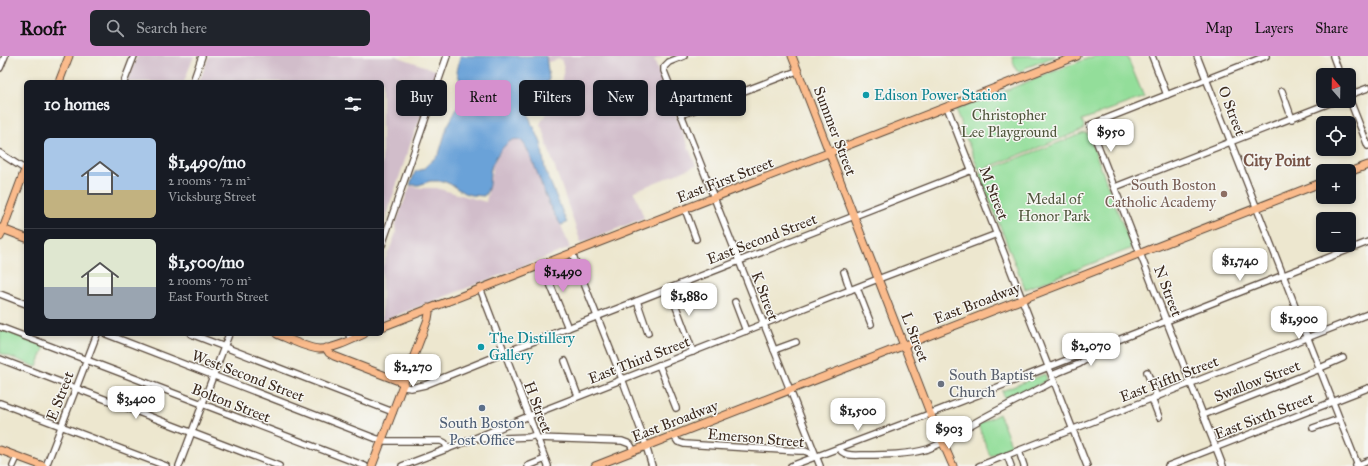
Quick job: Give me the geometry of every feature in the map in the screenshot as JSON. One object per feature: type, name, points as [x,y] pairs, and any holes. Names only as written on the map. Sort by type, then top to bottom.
[{"type":"main road","points":[[60,80],[69,56]]},
{"type":"main road","name":"Summer Street","points":[[792,56],[854,216]]},
{"type":"main road","name":"East First Street","points":[[384,326],[1077,56]]},
{"type":"main road","points":[[1356,169],[1368,165]]},
{"type":"main road","points":[[0,237],[2,228],[24,174]]},
{"type":"main road","name":"East Broadway","points":[[595,466],[1316,185]]},
{"type":"main road","name":"L Street","points":[[854,216],[930,413],[944,442],[953,466]]},
{"type":"main road","points":[[2,228],[24,237]]},
{"type":"main road","points":[[372,466],[429,316],[428,308]]},
{"type":"main road","points":[[282,336],[317,349],[326,348],[349,337]]},
{"type":"main road","points":[[326,348],[329,353],[334,356],[404,385]]},
{"type":"main road","points":[[0,450],[42,466]]},
{"type":"street","points":[[0,68],[5,56]]},
{"type":"street","points":[[125,80],[134,56]]},
{"type":"street","points":[[194,80],[202,56]]},
{"type":"street","points":[[384,239],[447,56]]},
{"type":"street","name":"K Street","points":[[667,80],[664,72],[664,66],[669,62],[684,56]]},
{"type":"street","points":[[1152,56],[1167,95],[1266,56]]},
{"type":"street","name":"O Street","points":[[1197,56],[1357,466]]},
{"type":"street","points":[[1333,56],[1337,68]]},
{"type":"street","points":[[746,90],[797,70]]},
{"type":"street","points":[[1356,93],[1368,88]]},
{"type":"street","points":[[1282,91],[1292,118]]},
{"type":"street","name":"N Street","points":[[1167,95],[1090,124],[1223,466]]},
{"type":"street","name":"M Street","points":[[947,107],[1087,466]]},
{"type":"street","points":[[1115,187],[1317,108]]},
{"type":"street","points":[[1354,108],[1368,146]]},
{"type":"street","name":"K Street","points":[[681,116],[820,466]]},
{"type":"street","points":[[0,153],[24,168]]},
{"type":"street","name":"East Second Street","points":[[404,385],[411,388],[425,385],[504,352],[972,170]]},
{"type":"street","points":[[685,209],[696,239]]},
{"type":"street","name":"East Third Street","points":[[402,466],[878,279],[997,234]]},
{"type":"street","points":[[791,466],[1368,242]]},
{"type":"street","points":[[572,253],[622,379],[652,466]]},
{"type":"street","points":[[542,264],[568,328]]},
{"type":"street","points":[[844,272],[850,290]]},
{"type":"street","name":"H Street","points":[[480,288],[548,466]]},
{"type":"street","points":[[669,288],[693,352]]},
{"type":"street","points":[[857,288],[871,324]]},
{"type":"street","points":[[0,294],[24,303]]},
{"type":"street","points":[[637,301],[648,333]]},
{"type":"street","points":[[735,302],[746,331]]},
{"type":"street","name":"East Fifth Street","points":[[979,466],[1368,314]]},
{"type":"street","name":"Bolton Street","points":[[0,327],[365,466]]},
{"type":"street","name":"E Street","points":[[46,466],[96,336]]},
{"type":"street","name":"West Second Street","points":[[111,336],[382,440]]},
{"type":"street","points":[[196,336],[393,412]]},
{"type":"street","points":[[180,466],[228,336]]},
{"type":"street","points":[[839,448],[841,452],[849,454],[895,455],[926,449],[944,442],[1053,378],[1080,364],[1119,339]]},
{"type":"street","points":[[774,350],[796,342]]},
{"type":"street","name":"Swallow Street","points":[[1202,415],[1320,369],[1343,358]]},
{"type":"street","points":[[0,359],[279,466]]},
{"type":"street","points":[[564,361],[578,396]]},
{"type":"street","points":[[659,365],[676,408]]},
{"type":"street","points":[[1147,372],[1159,417]]},
{"type":"street","name":"East Sixth Street","points":[[1168,466],[1177,464],[1216,447],[1368,388]]},
{"type":"street","points":[[0,403],[166,466]]},
{"type":"street","points":[[1313,428],[1339,420]]},
{"type":"street","name":"Emerson Street","points":[[674,436],[678,442],[684,444],[805,451],[816,456]]},
{"type":"street","points":[[468,441],[483,438],[529,437],[622,441],[630,444],[634,451]]},
{"type":"street","points":[[382,440],[441,441],[445,442],[448,449]]},
{"type":"street","points":[[1019,451],[1024,466]]},
{"type":"street","points":[[1007,455],[1011,466]]},
{"type":"street","points":[[13,466],[17,457]]},
{"type":"street","points":[[528,466],[545,459]]},
{"type":"street","points":[[1357,466],[1368,461]]},
{"type":"shaded area","points":[[137,56],[194,56],[185,80],[128,80]]},
{"type":"shaded area","points":[[209,56],[396,56],[438,71],[435,80],[396,80],[396,116],[421,116],[384,222],[384,80],[200,80]]},
{"type":"shaded area","points":[[546,56],[662,56],[654,60],[662,80],[656,80],[656,116],[676,116],[696,166],[634,191],[644,218],[581,243],[540,124],[544,116],[585,116],[585,80],[562,80],[564,69],[561,59],[547,62]]},
{"type":"shaded area","points":[[515,139],[522,141],[529,151],[551,208],[561,225],[570,248],[384,320],[384,263],[396,233],[395,225],[410,186],[436,188],[486,202],[493,164],[507,143]]},
{"type":"green space","points":[[1012,56],[1056,56],[1025,68],[1019,72],[1016,70]]},
{"type":"green space","name":"Christopher Lee Playground","points":[[1094,56],[1127,56],[1144,97],[1082,120],[1084,126],[1083,130],[981,170],[978,168],[955,110]]},
{"type":"green space","name":"Medal of Honor Park","points":[[1084,133],[1088,134],[1131,246],[1130,249],[1025,289],[979,173]]},
{"type":"green space","points":[[0,329],[45,346],[37,367],[0,353]]},
{"type":"green space","points":[[1045,374],[1047,380],[1006,402],[1002,391]]},
{"type":"green space","points":[[999,414],[1012,447],[990,456],[978,425]]},
{"type":"water","points":[[460,56],[546,56],[549,80],[519,80],[519,116],[529,116],[541,143],[545,169],[567,223],[561,225],[554,214],[547,200],[528,150],[524,143],[517,139],[509,142],[498,153],[491,167],[488,188],[484,196],[464,193],[443,181],[430,181],[419,185],[410,185],[415,172],[423,169],[439,154],[447,127],[455,112],[455,116],[511,116],[511,80],[460,80],[457,72]]},
{"type":"place","name":"Edison Power Station","points":[[866,95]]},
{"type":"place","name":"South Boston Catholic Academy","points":[[1224,194]]},
{"type":"place","name":"The Distillery Gallery","points":[[481,347]]},
{"type":"place","name":"South Baptist Church","points":[[941,384]]},
{"type":"place","name":"South Boston Post Office","points":[[482,408]]},
{"type":"district","name":"City Point","points":[[1277,160]]}]
